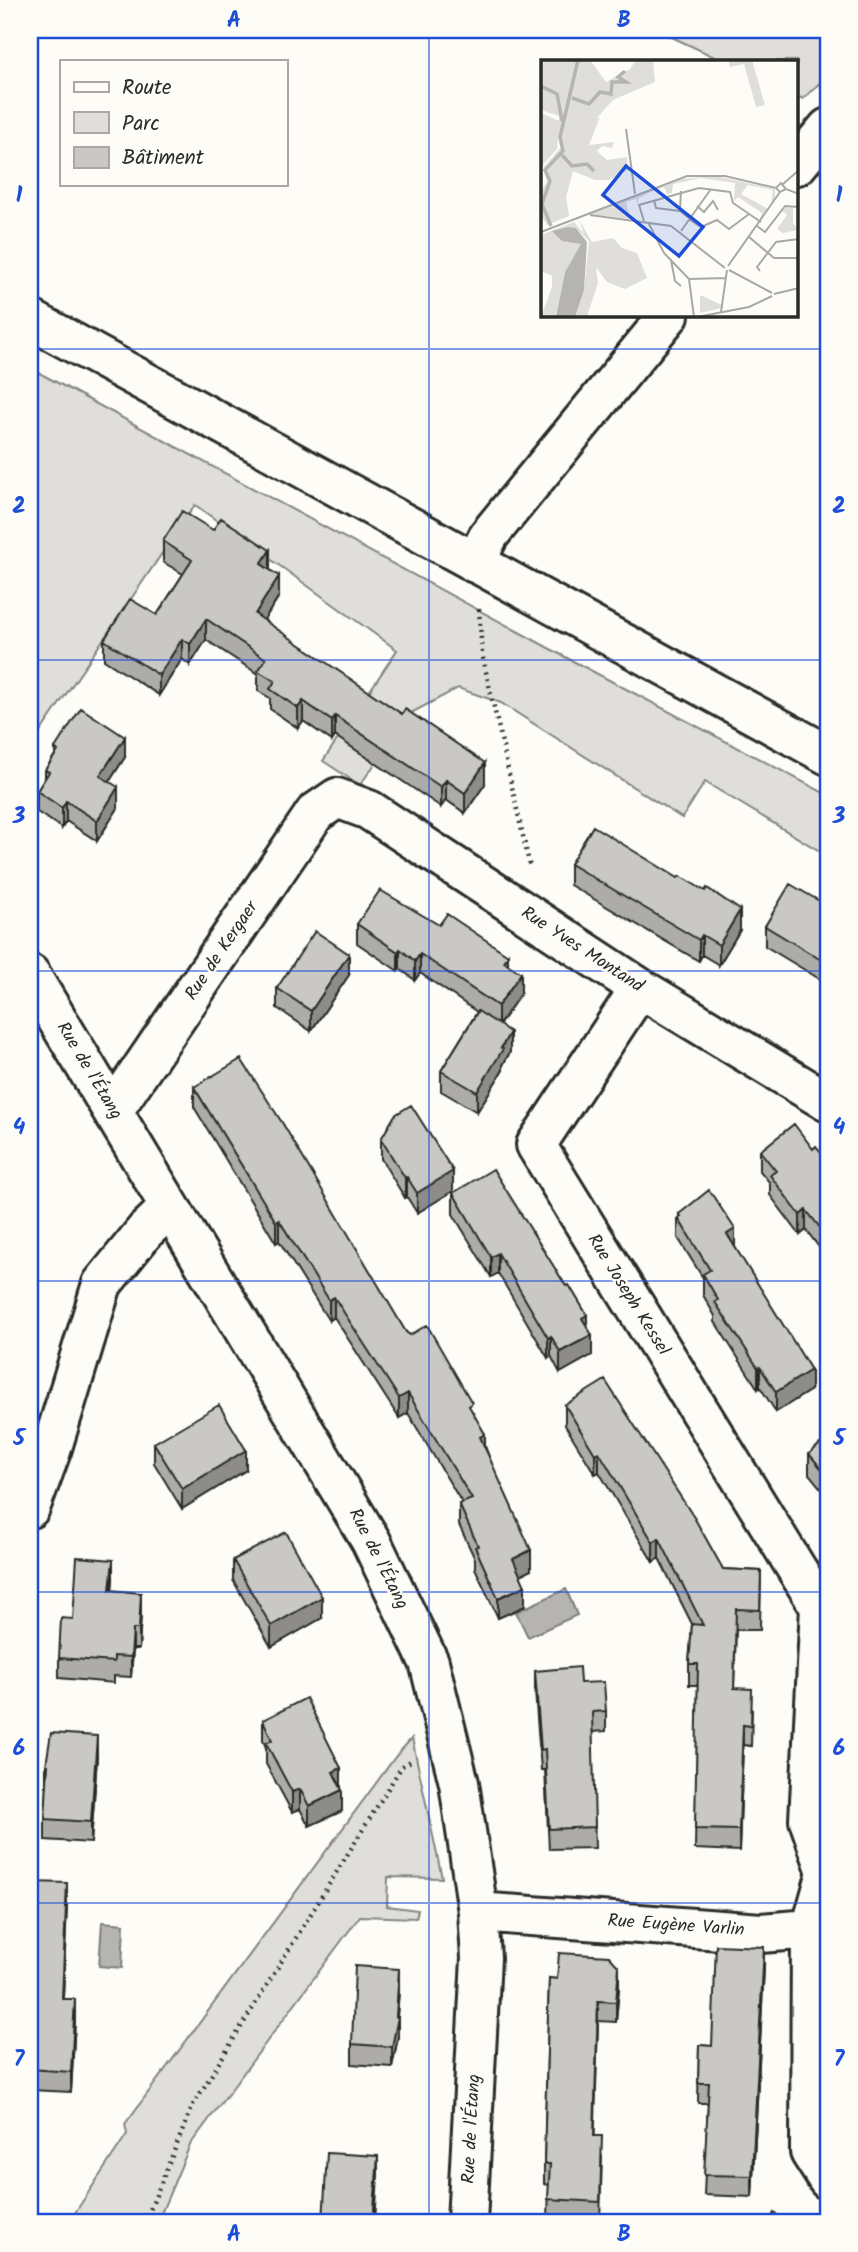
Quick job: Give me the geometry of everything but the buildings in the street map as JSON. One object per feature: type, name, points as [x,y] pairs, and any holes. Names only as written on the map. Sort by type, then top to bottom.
[{"type":"street","points":[[798,164],[828,128]]},
{"type":"street","points":[[475,563],[489,535],[667,317]]},
{"type":"street","points":[[30,319],[828,755]]},
{"type":"street","name":"Rue Yves Montand","points":[[337,798],[369,810],[640,988],[828,1102]]},
{"type":"street","name":"Rue de Kergaer","points":[[113,1111],[315,813],[337,798]]},
{"type":"street","name":"Rue de l'Étang","points":[[30,974],[372,1541],[429,1662],[459,1783],[478,1912],[481,1958],[467,2222]]},
{"type":"street","name":"Rue Joseph Kessel","points":[[640,988],[536,1145],[824,1603]]},
{"type":"street","points":[[30,1508],[51,1451],[102,1284],[145,1231],[169,1208]]},
{"type":"street","points":[[824,1603],[809,1820],[827,1869],[811,1929],[810,2152],[828,2180]]},
{"type":"street","name":"Rue Eugène Varlin","points":[[478,1912],[761,1933],[811,1929]]},
{"type":"path","points":[[475,563],[482,654],[544,926]]},
{"type":"path","points":[[145,2222],[193,2105],[402,1766],[448,1739]]},
{"type":"green space","points":[[657,30],[828,30],[828,75],[803,99],[798,96],[798,60],[721,60]]},
{"type":"green space","points":[[30,368],[569,659],[828,795],[828,856],[705,782],[682,818],[501,703],[458,688],[411,713],[360,785],[323,761],[397,650],[195,505],[30,747]]},
{"type":"green space","points":[[412,1738],[442,1878],[388,1877],[387,1906],[418,1910],[416,1918],[360,1916],[190,2145],[159,2222],[69,2222],[127,2134],[125,2124]]},
{"type":"shaded area","points":[[566,1589],[577,1615],[528,1637],[516,1612]]},
{"type":"shaded area","points":[[102,1922],[124,1924],[122,1968],[99,1966]]}]
